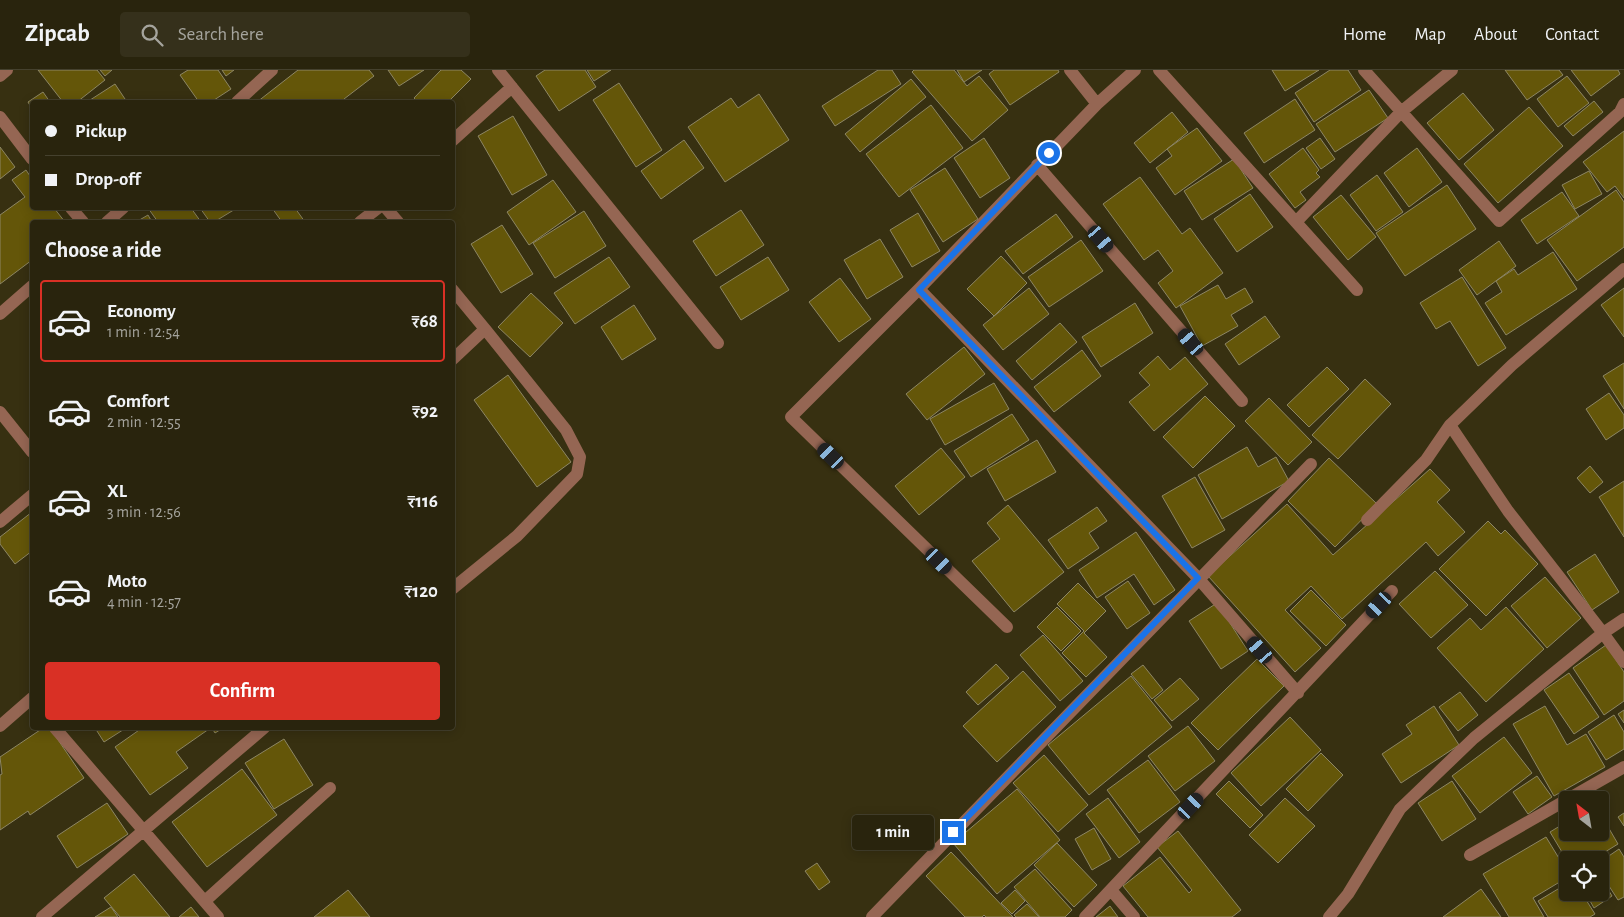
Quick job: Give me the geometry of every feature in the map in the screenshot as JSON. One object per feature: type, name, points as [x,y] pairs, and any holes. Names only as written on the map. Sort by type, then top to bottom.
[{"type":"street","points":[[0,76],[7,70]]},
{"type":"street","points":[[239,100],[272,70]]},
{"type":"street","points":[[498,70],[718,343]]},
{"type":"street","points":[[1070,70],[1097,104]]},
{"type":"street","points":[[1007,627],[791,417],[919,290],[1097,104],[1135,70]]},
{"type":"street","points":[[1159,70],[1358,290]]},
{"type":"street","points":[[1364,70],[1499,221],[1620,112],[1624,104]]},
{"type":"street","points":[[1296,222],[1401,112],[1452,70]]},
{"type":"street","points":[[455,138],[512,87]]},
{"type":"street","points":[[0,117],[30,156]]},
{"type":"street","points":[[1037,165],[1242,401]]},
{"type":"street","points":[[73,210],[80,220]]},
{"type":"street","points":[[109,220],[121,210]]},
{"type":"street","points":[[363,220],[375,210]]},
{"type":"street","points":[[388,210],[396,220]]},
{"type":"street","points":[[1368,520],[1426,460],[1450,425],[1512,365],[1624,269]]},
{"type":"street","points":[[0,314],[30,288]]},
{"type":"street","points":[[919,290],[1198,578],[1298,693]]},
{"type":"street","points":[[455,293],[566,430],[580,457],[577,474],[516,536],[455,587]]},
{"type":"street","points":[[455,357],[485,330]]},
{"type":"street","points":[[0,412],[30,450]]},
{"type":"street","points":[[1450,425],[1508,511],[1624,662]]},
{"type":"street","points":[[872,917],[1198,578],[1311,464]]},
{"type":"street","points":[[0,522],[30,497]]},
{"type":"street","points":[[1085,917],[1392,591]]},
{"type":"street","points":[[1329,917],[1348,894],[1400,809],[1474,738],[1603,633],[1624,619]]},
{"type":"street","points":[[0,726],[30,702]]},
{"type":"street","points":[[57,730],[218,917]]},
{"type":"street","points":[[42,917],[145,832],[262,730]]},
{"type":"street","points":[[1470,855],[1624,767]]},
{"type":"street","points":[[205,901],[330,788]]},
{"type":"street","points":[[1111,890],[1134,917]]},
{"type":"building","points":[[38,70],[97,70],[105,80],[80,100],[61,100]]},
{"type":"building","points":[[100,70],[112,70],[105,76]]},
{"type":"building","points":[[188,70],[218,70],[231,89],[214,100],[198,100],[180,75]]},
{"type":"building","points":[[222,70],[234,70],[226,76]]},
{"type":"building","points":[[298,70],[369,70],[374,76],[345,100],[260,100]]},
{"type":"building","points":[[388,70],[424,70],[399,86]]},
{"type":"building","points":[[441,70],[461,70],[471,79],[450,100],[416,100],[414,98]]},
{"type":"building","points":[[545,70],[585,70],[596,87],[559,111],[536,76]]},
{"type":"building","points":[[587,70],[611,70],[594,81]]},
{"type":"building","points":[[878,70],[892,70],[901,84],[835,126],[822,106]]},
{"type":"building","points":[[914,70],[954,70],[967,86],[979,76],[1008,110],[972,141],[912,72]]},
{"type":"building","points":[[957,70],[982,70],[964,82]]},
{"type":"building","points":[[994,70],[1058,70],[1059,72],[1010,105],[989,74]]},
{"type":"building","points":[[1272,70],[1319,70],[1285,91]]},
{"type":"building","points":[[1330,70],[1348,70],[1361,90],[1314,122],[1295,93]]},
{"type":"building","points":[[1505,70],[1559,70],[1563,75],[1527,100]]},
{"type":"building","points":[[1571,70],[1618,70],[1620,74],[1591,96]]},
{"type":"building","points":[[1567,76],[1589,103],[1558,127],[1537,99]]},
{"type":"building","points":[[911,79],[926,97],[860,152],[845,134]]},
{"type":"building","points":[[619,83],[662,150],[636,167],[593,100]]},
{"type":"building","points":[[115,84],[126,100],[90,100]]},
{"type":"building","points":[[1369,90],[1388,118],[1335,152],[1316,124]]},
{"type":"building","points":[[43,92],[49,100],[31,100]]},
{"type":"building","points":[[1463,93],[1494,130],[1459,160],[1427,123]]},
{"type":"building","points":[[759,94],[789,140],[725,182],[688,127],[731,98],[738,108]]},
{"type":"building","points":[[1295,99],[1315,130],[1264,163],[1244,133]]},
{"type":"building","points":[[1594,101],[1603,112],[1573,136],[1564,126]]},
{"type":"building","points":[[931,105],[963,148],[899,197],[866,154]]},
{"type":"building","points":[[1529,107],[1563,146],[1498,203],[1464,164]]},
{"type":"building","points":[[1172,112],[1188,132],[1150,163],[1134,143]]},
{"type":"building","points":[[513,116],[547,175],[512,195],[478,136]]},
{"type":"building","points":[[1197,128],[1222,161],[1175,195],[1156,168],[1172,156],[1167,149]]},
{"type":"building","points":[[1624,131],[1624,198],[1615,186],[1607,192],[1583,162]]},
{"type":"building","points":[[984,138],[1010,178],[980,198],[954,158]]},
{"type":"building","points":[[1320,138],[1335,159],[1321,169],[1306,148]]},
{"type":"building","points":[[684,140],[704,168],[661,199],[641,171]]},
{"type":"building","points":[[0,147],[15,167],[0,179]]},
{"type":"building","points":[[1303,148],[1319,170],[1316,173],[1320,177],[1300,192],[1306,200],[1295,208],[1269,174]]},
{"type":"building","points":[[1417,148],[1442,182],[1409,207],[1384,173]]},
{"type":"building","points":[[1234,159],[1253,188],[1202,220],[1184,191]]},
{"type":"building","points":[[945,168],[978,219],[943,242],[910,190]]},
{"type":"building","points":[[26,170],[30,176],[30,210],[56,210],[63,220],[30,220],[30,262],[0,284],[0,215],[25,197],[12,180]]},
{"type":"building","points":[[1589,171],[1602,194],[1575,209],[1562,185]]},
{"type":"building","points":[[1377,175],[1403,212],[1376,231],[1350,195]]},
{"type":"building","points":[[1140,177],[1182,234],[1190,228],[1223,273],[1176,308],[1158,283],[1173,271],[1158,250],[1144,260],[1103,204]]},
{"type":"building","points":[[553,180],[576,212],[529,245],[507,212]]},
{"type":"building","points":[[1447,185],[1476,229],[1405,276],[1376,233]]},
{"type":"building","points":[[1616,190],[1624,202],[1624,247],[1577,281],[1547,240]]},
{"type":"building","points":[[1562,192],[1579,216],[1537,244],[1521,220]]},
{"type":"building","points":[[1250,194],[1273,227],[1237,252],[1214,219]]},
{"type":"building","points":[[1341,195],[1376,237],[1348,260],[1313,217]]},
{"type":"building","points":[[149,210],[192,210],[200,220],[157,220]]},
{"type":"building","points":[[201,210],[234,210],[217,220],[209,220]]},
{"type":"building","points":[[273,210],[296,210],[304,220],[281,220]]},
{"type":"building","points":[[741,210],[764,245],[716,276],[693,241]]},
{"type":"building","points":[[584,211],[606,246],[555,278],[533,243]]},
{"type":"building","points":[[918,213],[940,251],[912,267],[890,230]]},
{"type":"building","points":[[1056,214],[1073,237],[1023,274],[1005,251]]},
{"type":"building","points":[[148,215],[151,220],[139,220]]},
{"type":"building","points":[[502,225],[533,274],[501,293],[471,244]]},
{"type":"building","points":[[880,239],[903,277],[867,299],[844,260]]},
{"type":"building","points":[[1081,240],[1103,271],[1049,307],[1028,277]]},
{"type":"building","points":[[1499,241],[1516,266],[1477,295],[1459,270]]},
{"type":"building","points":[[1553,252],[1577,289],[1506,335],[1485,303],[1502,292],[1496,281],[1514,269],[1518,275]]},
{"type":"building","points":[[1001,256],[1027,283],[994,316],[967,289]]},
{"type":"building","points":[[609,257],[630,287],[575,324],[554,293]]},
{"type":"building","points":[[768,257],[789,290],[741,320],[720,287]]},
{"type":"building","points":[[1462,277],[1506,348],[1478,366],[1450,321],[1436,329],[1420,303]]},
{"type":"building","points":[[840,278],[871,319],[839,342],[809,302]]},
{"type":"building","points":[[1218,285],[1226,299],[1245,288],[1253,302],[1231,315],[1238,326],[1202,346],[1180,306]]},
{"type":"building","points":[[1029,288],[1049,314],[1003,350],[983,325]]},
{"type":"building","points":[[1624,288],[1624,337],[1601,305]]},
{"type":"building","points":[[531,293],[563,323],[530,357],[498,327]]},
{"type":"building","points":[[1135,303],[1153,333],[1101,367],[1082,337]]},
{"type":"building","points":[[634,305],[656,339],[622,360],[601,327]]},
{"type":"building","points":[[1265,316],[1280,337],[1239,365],[1225,344]]},
{"type":"building","points":[[1060,323],[1077,342],[1032,380],[1016,361]]},
{"type":"building","points":[[964,347],[985,374],[927,420],[906,394]]},
{"type":"building","points":[[1082,350],[1101,376],[1054,412],[1034,387]]},
{"type":"building","points":[[1158,356],[1170,370],[1185,357],[1208,384],[1154,431],[1129,402],[1150,385],[1139,373]]},
{"type":"building","points":[[1624,363],[1624,409],[1603,376]]},
{"type":"building","points":[[1327,367],[1349,389],[1309,427],[1287,405]]},
{"type":"building","points":[[508,375],[571,462],[537,487],[474,400]]},
{"type":"building","points":[[1365,379],[1391,404],[1338,459],[1312,435]]},
{"type":"building","points":[[994,383],[1009,409],[945,445],[930,419]]},
{"type":"building","points":[[1609,393],[1624,415],[1624,428],[1606,440],[1586,409]]},
{"type":"building","points":[[1205,396],[1235,426],[1193,468],[1163,437]]},
{"type":"building","points":[[1269,398],[1312,442],[1288,465],[1245,421]]},
{"type":"building","points":[[1012,414],[1029,440],[971,477],[954,451]]},
{"type":"building","points":[[1037,440],[1056,472],[1005,501],[987,469]]},
{"type":"building","points":[[1247,447],[1258,467],[1276,457],[1289,481],[1222,519],[1198,475]]},
{"type":"building","points":[[941,448],[965,477],[919,515],[895,486]]},
{"type":"building","points":[[1329,458],[1377,504],[1335,547],[1288,501]]},
{"type":"building","points":[[1590,466],[1603,482],[1590,493],[1577,478]]},
{"type":"building","points":[[1430,469],[1450,490],[1437,502],[1465,532],[1438,556],[1426,542],[1342,619],[1311,586],[1285,610],[1321,648],[1295,672],[1208,576],[1287,504],[1333,555]]},
{"type":"building","points":[[1195,477],[1225,530],[1192,548],[1162,496]]},
{"type":"building","points":[[1624,481],[1624,537],[1599,497]]},
{"type":"building","points":[[1008,505],[1064,572],[1014,612],[972,561],[1000,539],[987,523]]},
{"type":"building","points":[[1097,507],[1107,521],[1089,533],[1099,548],[1068,569],[1048,540]]},
{"type":"building","points":[[30,514],[30,553],[15,564],[0,544],[0,537]]},
{"type":"building","points":[[1488,521],[1501,534],[1505,530],[1538,564],[1486,616],[1439,569]]},
{"type":"building","points":[[1136,532],[1175,590],[1154,605],[1134,574],[1097,598],[1079,570]]},
{"type":"building","points":[[1595,554],[1619,592],[1592,610],[1567,572]]},
{"type":"building","points":[[1435,571],[1468,605],[1431,638],[1399,604]]},
{"type":"building","points":[[1545,577],[1581,618],[1547,648],[1511,606]]},
{"type":"building","points":[[1128,581],[1150,613],[1127,629],[1105,597]]},
{"type":"building","points":[[1078,583],[1106,611],[1084,633],[1107,657],[1086,677],[1062,653],[1084,631],[1057,604]]},
{"type":"building","points":[[1311,590],[1346,625],[1326,646],[1290,611]]},
{"type":"building","points":[[1217,603],[1248,651],[1221,669],[1189,621]]},
{"type":"building","points":[[1057,607],[1081,631],[1061,651],[1037,627]]},
{"type":"building","points":[[1506,607],[1544,649],[1486,702],[1437,648],[1470,618],[1481,630]]},
{"type":"building","points":[[1043,635],[1083,681],[1060,701],[1020,655]]},
{"type":"building","points":[[1606,645],[1624,672],[1624,701],[1604,715],[1573,668]]},
{"type":"building","points":[[1257,659],[1284,686],[1218,750],[1191,723]]},
{"type":"building","points":[[996,664],[1009,678],[978,705],[966,692]]},
{"type":"building","points":[[1143,665],[1163,690],[1152,699],[1131,674]]},
{"type":"building","points":[[1023,671],[1056,707],[997,762],[963,726]]},
{"type":"building","points":[[1569,673],[1599,717],[1574,734],[1544,690]]},
{"type":"building","points":[[1131,676],[1172,727],[1089,795],[1048,745]]},
{"type":"building","points":[[1180,678],[1199,699],[1172,721],[1154,700]]},
{"type":"building","points":[[1460,692],[1478,715],[1458,731],[1439,707]]},
{"type":"building","points":[[1434,706],[1459,745],[1401,783],[1382,754],[1412,734],[1406,725]]},
{"type":"building","points":[[1545,706],[1567,745],[1586,734],[1605,767],[1563,791],[1559,791],[1559,793],[1554,796],[1513,724]]},
{"type":"building","points":[[1624,710],[1624,723],[1618,714]]},
{"type":"building","points":[[1614,715],[1624,732],[1624,749],[1606,760],[1588,732]]},
{"type":"building","points":[[1290,717],[1321,750],[1261,806],[1231,773]]},
{"type":"building","points":[[1188,726],[1215,761],[1175,791],[1148,756]]},
{"type":"building","points":[[40,730],[51,730],[84,778],[30,815],[28,811],[0,830],[0,775],[2,774],[0,757]]},
{"type":"building","points":[[96,730],[123,730],[104,742]]},
{"type":"building","points":[[139,730],[208,730],[176,752],[188,768],[150,795],[115,747]]},
{"type":"building","points":[[1504,737],[1532,773],[1480,813],[1452,776]]},
{"type":"building","points":[[284,739],[313,785],[274,809],[245,763]]},
{"type":"building","points":[[1321,753],[1343,775],[1308,811],[1286,789]]},
{"type":"building","points":[[1044,755],[1088,805],[1058,832],[1013,783]]},
{"type":"building","points":[[1148,760],[1180,802],[1139,833],[1107,790]]},
{"type":"building","points":[[242,769],[277,815],[207,867],[172,822]]},
{"type":"building","points":[[1537,776],[1552,797],[1528,814],[1513,792]]},
{"type":"building","points":[[1229,781],[1263,815],[1250,828],[1216,794]]},
{"type":"building","points":[[1452,781],[1476,819],[1442,841],[1418,803]]},
{"type":"building","points":[[1017,789],[1060,840],[997,894],[953,843]]},
{"type":"building","points":[[1108,798],[1140,842],[1119,858],[1086,814]]},
{"type":"building","points":[[1285,798],[1315,826],[1278,863],[1249,835]]},
{"type":"building","points":[[107,803],[128,834],[77,868],[57,836]]},
{"type":"building","points":[[1624,813],[1624,826],[1618,817]]},
{"type":"building","points":[[1559,826],[1559,841],[1609,841],[1609,828],[1618,844],[1607,851],[1561,851],[1550,832]]},
{"type":"building","points":[[1094,828],[1111,859],[1092,870],[1075,839]]},
{"type":"building","points":[[1178,831],[1241,910],[1232,917],[1148,917],[1123,886],[1160,857],[1189,893],[1192,890],[1157,847]]},
{"type":"building","points":[[1546,837],[1559,858],[1559,882],[1533,898],[1544,917],[1509,917],[1483,874]]},
{"type":"building","points":[[1057,843],[1097,885],[1074,907],[1034,865]]},
{"type":"building","points":[[1619,849],[1624,857],[1624,897],[1618,900],[1609,886],[1609,856]]},
{"type":"building","points":[[951,852],[1013,917],[986,917],[984,915],[982,917],[965,917],[926,876]]},
{"type":"building","points":[[817,863],[830,882],[819,890],[805,871]]},
{"type":"building","points":[[1035,869],[1072,910],[1065,917],[1040,917],[1014,887]]},
{"type":"building","points":[[134,874],[170,917],[120,917],[104,898]]},
{"type":"building","points":[[1559,888],[1559,901],[1587,901],[1595,914],[1590,917],[1548,917],[1538,901]]},
{"type":"building","points":[[1481,889],[1501,917],[1443,917]]},
{"type":"building","points":[[348,890],[370,917],[314,917]]},
{"type":"building","points":[[1015,890],[1025,901],[1012,914],[1001,903]]},
{"type":"building","points":[[1590,901],[1604,901],[1594,908]]},
{"type":"building","points":[[1027,904],[1039,917],[1016,917],[1014,915]]},
{"type":"building","points":[[1110,906],[1118,917],[1096,917]]},
{"type":"building","points":[[111,907],[118,917],[95,917]]},
{"type":"building","points":[[191,907],[199,917],[179,917]]},
{"type":"route","points":[[953,832],[1198,578],[919,290],[1049,153]]}]
